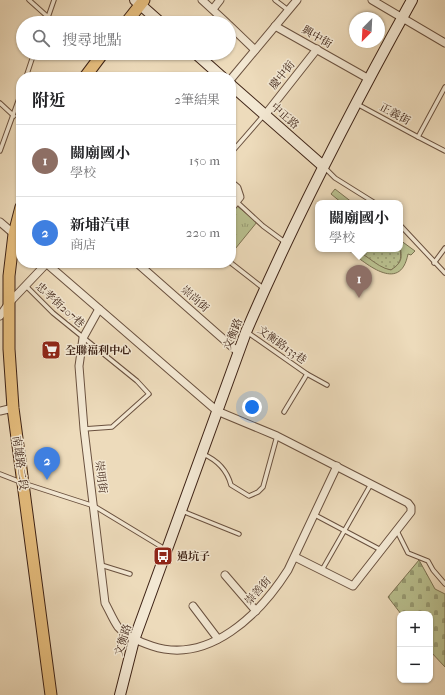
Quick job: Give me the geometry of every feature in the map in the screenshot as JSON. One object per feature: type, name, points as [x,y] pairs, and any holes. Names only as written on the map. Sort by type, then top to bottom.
[{"type":"main road","points":[[131,16],[140,2]]},
{"type":"main road","points":[[90,72],[98,60]]},
{"type":"main road","name":"南雄路二段","points":[[16,242],[9,276],[7,303],[13,408],[51,695]]},
{"type":"street","points":[[202,0],[220,16]]},
{"type":"street","points":[[213,9],[220,0]]},
{"type":"street","points":[[236,73],[296,0]]},
{"type":"street","points":[[372,0],[445,43]]},
{"type":"street","name":"文衡路","points":[[120,695],[134,640],[246,332],[286,243],[324,166],[356,103],[412,0]]},
{"type":"street","points":[[140,2],[154,16]]},
{"type":"street","name":"興中街","points":[[275,26],[369,79]]},
{"type":"street","points":[[236,32],[255,50]]},
{"type":"street","name":"慶中街","points":[[265,114],[317,50]]},
{"type":"street","points":[[203,60],[216,72]]},
{"type":"street","name":"中正路","points":[[236,89],[324,166]]},
{"type":"street","points":[[236,188],[240,192],[240,197],[237,202]]},
{"type":"street","points":[[0,222],[16,236]]},
{"type":"street","points":[[0,316],[7,303],[42,268]]},
{"type":"street","points":[[53,268],[99,310],[217,411],[277,436],[408,503],[411,507],[411,512],[382,551],[353,586],[295,557]]},
{"type":"street","name":"崇尚街","points":[[143,268],[238,352]]},
{"type":"street","name":"崇明街","points":[[99,310],[83,338],[80,366],[84,429],[105,602],[118,627],[134,640]]},
{"type":"street","points":[[0,411],[13,408]]},
{"type":"street","name":"崇善街","points":[[134,640],[156,648],[181,651],[208,644],[238,627],[256,611],[279,584],[295,557],[337,466]]},
{"type":"street","points":[[225,574],[256,611]]},
{"type":"street","points":[[193,606],[218,639]]},
{"type":"lane","points":[[29,0],[47,16]]},
{"type":"lane","points":[[48,16],[54,0]]},
{"type":"lane","points":[[276,0],[288,10]]},
{"type":"lane","points":[[28,72],[32,60]]},
{"type":"lane","name":"正義街","points":[[356,103],[418,137],[445,87]]},
{"type":"lane","points":[[0,103],[14,116]]},
{"type":"lane","points":[[0,151],[16,109]]},
{"type":"lane","points":[[236,147],[265,114]]},
{"type":"lane","points":[[418,137],[445,151]]},
{"type":"lane","points":[[324,166],[335,178],[370,200]]},
{"type":"lane","points":[[237,202],[263,226],[286,243]]},
{"type":"lane","points":[[403,228],[445,273]]},
{"type":"lane","points":[[434,263],[445,248]]},
{"type":"lane","points":[[236,267],[265,289]]},
{"type":"lane","name":"忠孝街207巷","points":[[25,285],[53,313],[137,381],[150,394],[112,427],[84,429]]},
{"type":"lane","name":"文衡路133巷","points":[[246,332],[307,374],[327,384]]},
{"type":"lane","name":"文衡路133巷","points":[[284,412],[307,374]]},
{"type":"lane","points":[[202,454],[213,458],[229,476],[231,484],[249,496],[263,487],[277,436]]},
{"type":"lane","points":[[0,474],[94,506],[168,550]]},
{"type":"lane","points":[[321,571],[371,484]]},
{"type":"lane","points":[[182,511],[239,534]]},
{"type":"lane","points":[[315,515],[382,551]]},
{"type":"lane","points":[[397,530],[408,553],[428,561],[432,570],[445,584]]},
{"type":"lane","points":[[101,565],[130,574]]},
{"type":"green space","points":[[335,189],[349,200],[338,200],[331,194]]},
{"type":"green space","points":[[237,206],[257,222],[236,248]]},
{"type":"green space","points":[[403,242],[415,251],[411,255],[408,254],[404,266],[397,272],[390,274],[381,272],[372,267],[351,252],[359,252],[379,265],[391,270],[399,263],[401,253],[403,252]]},
{"type":"green space","points":[[359,252],[400,252],[401,256],[396,266],[391,270],[382,269]]},
{"type":"green space","points":[[419,560],[435,589],[445,594],[445,667],[433,654],[433,611],[399,611],[388,597]]},
{"type":"place","name":"關廟國小","points":[[359,298]]},
{"type":"place","name":"全聯福利中心","points":[[51,350]]},
{"type":"place","name":"新埔汽車","points":[[47,480]]},
{"type":"place","name":"過坑子","points":[[163,556]]}]
